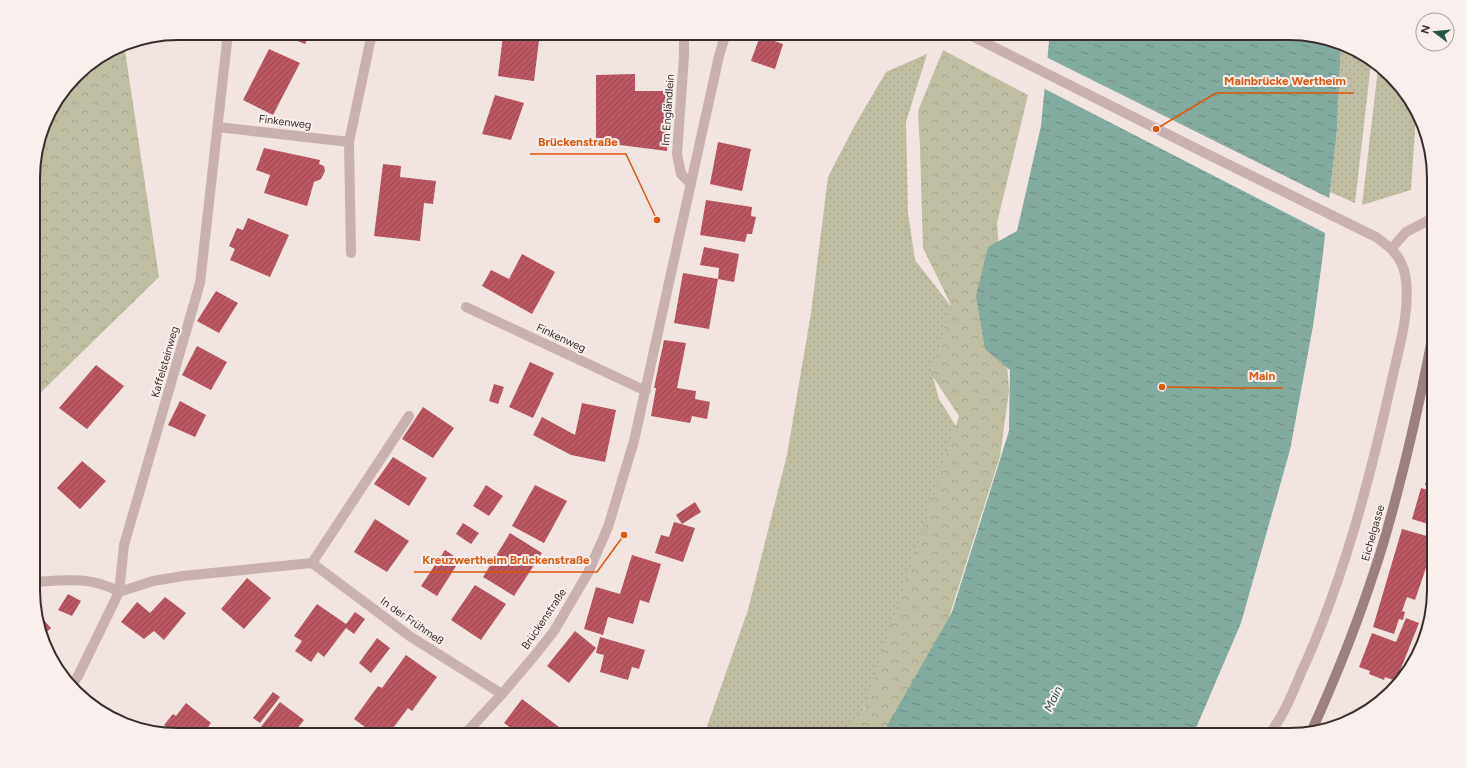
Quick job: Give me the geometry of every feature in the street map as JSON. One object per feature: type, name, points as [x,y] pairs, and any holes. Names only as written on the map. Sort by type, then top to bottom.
[{"type":"main road","name":"Eichelgasse","points":[[1314,725],[1353,631],[1377,565],[1398,492],[1427,365]]},
{"type":"street","name":"Kaffelsteinweg","points":[[74,681],[119,592],[124,545],[200,283],[227,40]]},
{"type":"street","points":[[351,253],[349,142],[371,40]]},
{"type":"street","name":"Im Engländlein","points":[[684,40],[677,154],[681,174],[691,184]]},
{"type":"street","name":"Brückenstraße","points":[[470,728],[502,694],[554,631],[588,573],[608,527],[634,441],[646,391],[719,56],[724,40]]},
{"type":"street","points":[[980,40],[1376,237],[1392,248],[1403,265],[1406,279],[1405,319],[1381,427],[1356,522],[1330,604],[1290,697],[1272,728]]},
{"type":"street","name":"Finkenweg","points":[[218,126],[349,142]]},
{"type":"street","points":[[1392,248],[1406,232],[1427,221]]},
{"type":"street","name":"Finkenweg","points":[[466,306],[646,391]]},
{"type":"street","points":[[40,582],[65,580],[94,582],[108,585],[119,592],[153,581],[183,576],[312,563],[409,416]]},
{"type":"street","name":"In der Frühmeß","points":[[312,563],[411,637],[502,694]]},
{"type":"green space","points":[[943,50],[1028,95],[997,223],[1009,391],[1000,456],[949,617],[890,728],[849,728],[864,710],[959,416],[931,374],[951,305],[923,248],[918,111]]},
{"type":"green space","points":[[1341,50],[1371,67],[1355,203],[1330,192],[1337,130]]},
{"type":"green space","points":[[125,51],[159,277],[40,393],[40,169],[45,142],[50,125],[63,101],[80,80],[101,63]]},
{"type":"green space","points":[[927,54],[906,122],[908,213],[915,260],[957,314],[946,351],[932,374],[939,399],[964,439],[958,505],[855,728],[706,728],[748,610],[787,455],[811,313],[828,177],[855,125],[886,72]]},
{"type":"green space","points":[[1378,72],[1399,94],[1415,122],[1411,190],[1362,205]]},
{"type":"water","points":[[1049,40],[1289,40],[1307,41],[1341,50],[1337,130],[1322,262],[1313,326],[1290,450],[1241,623],[1196,728],[886,728],[952,612],[1009,431],[1010,370],[985,349],[976,296],[988,247],[1017,231],[1041,126]]},
{"type":"pier","points":[[1046,57],[1331,199],[1327,234],[1043,88]]},
{"type":"building","points":[[296,40],[307,40],[305,44]]},
{"type":"building","points":[[502,40],[539,40],[534,81],[498,76]]},
{"type":"building","points":[[759,40],[772,40],[783,44],[775,69],[751,61]]},
{"type":"building","points":[[269,49],[300,63],[273,115],[243,100]]},
{"type":"building","points":[[635,74],[635,91],[669,91],[667,151],[596,142],[596,75]]},
{"type":"building","points":[[495,95],[524,103],[511,140],[482,134]]},
{"type":"building","points":[[718,142],[751,149],[742,191],[710,184]]},
{"type":"building","points":[[264,148],[320,160],[319,164],[324,166],[325,171],[321,179],[314,182],[307,206],[264,193],[270,175],[256,170]]},
{"type":"building","points":[[383,164],[401,166],[400,177],[436,181],[433,204],[424,203],[420,241],[374,236]]},
{"type":"building","points":[[706,200],[752,207],[751,216],[756,217],[752,234],[747,234],[745,242],[700,235]]},
{"type":"building","points":[[248,218],[289,235],[270,277],[230,260],[235,249],[229,246],[237,228],[243,230]]},
{"type":"building","points":[[704,247],[739,254],[734,282],[718,279],[719,268],[700,265]]},
{"type":"building","points":[[522,254],[555,272],[532,314],[482,286],[491,270],[509,279]]},
{"type":"building","points":[[683,273],[718,279],[709,329],[674,323]]},
{"type":"building","points":[[216,291],[238,303],[219,333],[197,321]]},
{"type":"building","points":[[664,340],[686,343],[677,388],[696,391],[695,399],[710,402],[707,419],[692,416],[690,423],[651,416],[656,388],[654,388]]},
{"type":"building","points":[[197,346],[227,362],[211,390],[182,375]]},
{"type":"building","points":[[530,362],[554,373],[533,418],[509,407]]},
{"type":"building","points":[[96,365],[124,386],[87,429],[59,408]]},
{"type":"building","points":[[494,384],[504,387],[498,404],[489,401]]},
{"type":"building","points":[[180,401],[206,415],[195,437],[168,425]]},
{"type":"building","points":[[582,403],[616,410],[605,462],[571,455],[533,435],[542,417],[575,435]]},
{"type":"building","points":[[423,407],[454,428],[433,458],[402,439]]},
{"type":"building","points":[[393,457],[427,478],[409,506],[374,484]]},
{"type":"building","points":[[82,461],[106,481],[80,509],[57,488]]},
{"type":"building","points":[[486,485],[503,496],[489,516],[473,506]]},
{"type":"building","points":[[535,485],[567,501],[544,543],[512,526]]},
{"type":"building","points":[[1421,488],[1427,490],[1427,524],[1412,519]]},
{"type":"building","points":[[695,502],[701,512],[682,524],[676,515]]},
{"type":"building","points":[[375,519],[409,541],[387,572],[354,552]]},
{"type":"building","points":[[674,522],[695,528],[683,562],[655,553],[661,535],[669,537]]},
{"type":"building","points":[[463,523],[479,533],[471,544],[456,534]]},
{"type":"building","points":[[1402,529],[1427,536],[1427,565],[1415,600],[1407,597],[1402,611],[1405,612],[1403,620],[1399,619],[1394,634],[1373,627]]},
{"type":"building","points":[[510,533],[542,553],[514,596],[483,577]]},
{"type":"building","points":[[445,550],[460,560],[437,596],[421,586]]},
{"type":"building","points":[[632,555],[661,564],[649,603],[640,600],[633,624],[608,617],[603,635],[584,629],[596,587],[620,594]]},
{"type":"building","points":[[247,578],[271,598],[244,629],[221,609]]},
{"type":"building","points":[[475,585],[506,604],[481,640],[451,620]]},
{"type":"building","points":[[68,594],[81,601],[72,616],[58,610]]},
{"type":"building","points":[[165,597],[186,613],[164,640],[154,631],[144,639],[121,622],[137,602],[150,613]]},
{"type":"building","points":[[317,604],[346,624],[355,612],[365,619],[354,634],[346,628],[324,657],[318,652],[311,662],[295,651],[302,641],[294,636]]},
{"type":"building","points":[[1406,618],[1419,623],[1399,673],[1394,680],[1385,677],[1384,680],[1369,674],[1370,671],[1359,667],[1372,633],[1396,642]]},
{"type":"building","points":[[44,620],[51,628],[46,632]]},
{"type":"building","points":[[575,631],[596,648],[569,683],[547,666]]},
{"type":"building","points":[[600,637],[645,650],[639,669],[632,667],[628,680],[600,672],[604,655],[596,653]]},
{"type":"building","points":[[377,638],[390,648],[371,673],[359,663]]},
{"type":"building","points":[[406,655],[437,677],[412,711],[408,708],[393,728],[366,728],[354,719],[378,686],[382,688]]},
{"type":"building","points":[[273,692],[280,697],[260,723],[253,718]]},
{"type":"building","points":[[522,699],[559,727],[511,728],[504,723]]},
{"type":"building","points":[[280,702],[304,720],[298,728],[260,728]]},
{"type":"building","points":[[186,703],[211,723],[207,728],[169,728],[164,725],[173,714],[176,716]]},
{"type":"place","name":"Mainbrücke Wertheim","points":[[1156,129]]},
{"type":"place","name":"Brückenstraße","points":[[657,220]]},
{"type":"place","name":"Main","points":[[1162,387]]},
{"type":"place","name":"Kreuzwertheim Brückenstraße","points":[[624,535]]}]
